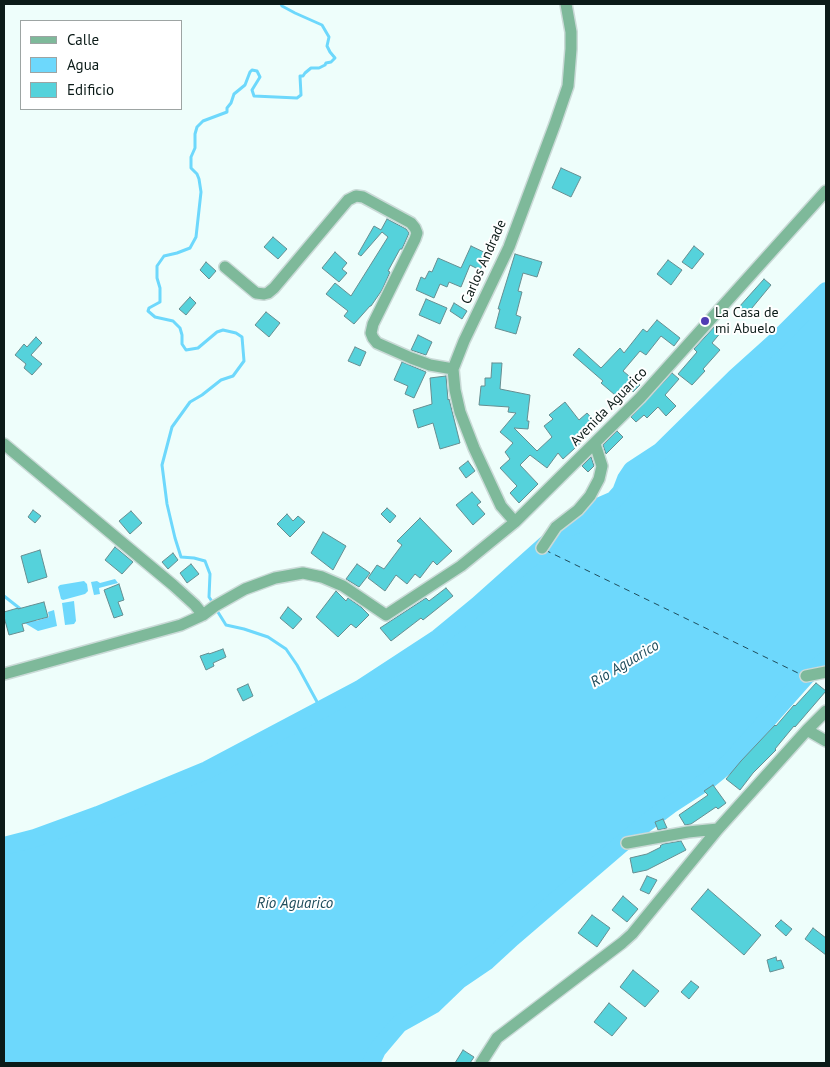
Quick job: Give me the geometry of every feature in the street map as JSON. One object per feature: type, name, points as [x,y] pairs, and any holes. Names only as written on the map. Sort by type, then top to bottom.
[{"type":"street","name":"Carlos Andrade","points":[[515,522],[501,506],[474,448],[460,412],[455,390],[454,368],[464,341],[509,247],[568,86],[571,32],[566,4]]},
{"type":"street","name":"Avenida Aguarico","points":[[203,614],[245,589],[276,578],[302,573],[322,577],[342,586],[386,615],[461,566],[515,522],[640,398],[826,191]]},
{"type":"street","points":[[225,266],[256,293],[268,293],[348,200],[356,196],[366,198],[411,224],[415,228],[416,233],[415,239],[373,324],[371,333],[373,338],[380,344],[411,358],[430,365],[454,368]]},
{"type":"street","points":[[4,444],[173,585],[203,614],[181,625],[4,674]]},
{"type":"street","points":[[542,548],[556,527],[578,510],[590,496],[599,478],[602,466],[595,444]]},
{"type":"street","points":[[806,676],[826,672]]},
{"type":"street","points":[[481,1063],[497,1038],[632,934],[718,829],[826,711]]},
{"type":"street","points":[[807,730],[826,742]]},
{"type":"street","points":[[627,843],[688,832],[718,829]]},
{"type":"water","name":"Río Aguarico","points":[[826,291],[826,660],[806,676],[729,763],[707,781],[646,823],[487,961],[459,980],[433,1005],[399,1024],[377,1050],[371,1063],[4,1063],[4,846],[35,838],[98,815],[207,770],[360,689],[438,638],[562,530],[580,523],[598,507],[614,500],[621,492],[632,470],[661,451]]},
{"type":"water","points":[[115,579],[118,583],[99,588],[100,594],[94,595],[91,582],[97,581],[100,583]]},
{"type":"water","points":[[84,581],[87,584],[88,591],[85,594],[61,599],[58,587],[60,585]]},
{"type":"water","points":[[74,601],[76,621],[74,624],[65,625],[62,603]]},
{"type":"water","points":[[31,605],[36,621],[49,617],[48,612],[54,610],[57,626],[38,631],[23,622],[19,610]]},
{"type":"building","points":[[561,168],[581,177],[571,197],[552,188]]},
{"type":"building","points":[[387,219],[406,229],[409,233],[402,249],[400,249],[388,271],[390,272],[382,290],[371,306],[354,324],[344,316],[348,311],[326,294],[335,283],[351,296],[388,237],[382,232],[361,256],[358,254],[374,226],[381,230]]},
{"type":"building","points":[[273,237],[287,249],[278,259],[264,247]]},
{"type":"building","points":[[471,246],[488,254],[480,270],[470,265],[461,287],[449,282],[447,287],[440,284],[434,298],[416,290],[421,277],[425,279],[429,271],[432,272],[438,258],[461,268]]},
{"type":"building","points":[[694,246],[704,254],[692,269],[682,262]]},
{"type":"building","points":[[335,252],[347,263],[342,269],[347,273],[339,282],[322,268]]},
{"type":"building","points":[[515,254],[542,262],[537,277],[523,273],[518,291],[522,292],[516,315],[521,317],[516,334],[495,328],[500,309],[498,309]]},
{"type":"building","points":[[668,260],[682,270],[671,285],[657,274]]},
{"type":"building","points":[[206,262],[216,271],[209,279],[200,270]]},
{"type":"building","points":[[764,279],[771,285],[747,314],[739,307]]},
{"type":"building","points":[[190,297],[196,303],[186,315],[179,309]]},
{"type":"building","points":[[426,299],[447,308],[440,324],[419,315]]},
{"type":"building","points":[[454,303],[467,311],[462,319],[450,311]]},
{"type":"building","points":[[266,312],[280,323],[269,337],[255,325]]},
{"type":"building","points":[[657,320],[680,338],[674,346],[661,336],[646,355],[640,351],[623,371],[640,385],[633,392],[631,390],[622,401],[601,383],[603,381],[573,355],[579,348],[601,368],[620,348],[624,353],[643,329],[647,332]]},
{"type":"building","points":[[716,325],[722,331],[712,343],[720,350],[692,385],[678,374],[697,352],[694,349]]},
{"type":"building","points":[[418,335],[432,342],[426,355],[411,350]]},
{"type":"building","points":[[36,337],[42,343],[31,355],[42,364],[32,375],[24,368],[26,364],[15,355],[24,344],[27,347]]},
{"type":"building","points":[[355,347],[366,352],[360,366],[348,361]]},
{"type":"building","points":[[402,362],[426,372],[414,398],[405,394],[408,386],[394,380]]},
{"type":"building","points":[[492,363],[502,363],[500,389],[530,395],[528,429],[514,428],[537,451],[552,437],[544,426],[553,419],[549,415],[565,402],[579,420],[587,413],[595,422],[582,434],[586,438],[563,459],[558,453],[547,468],[530,455],[520,465],[538,484],[519,503],[510,493],[517,486],[500,468],[510,459],[505,452],[513,443],[500,432],[516,413],[508,412],[509,407],[479,405],[481,386],[485,386],[485,378],[491,378]]},
{"type":"building","points":[[672,373],[679,379],[665,395],[676,406],[666,416],[658,407],[647,418],[644,415],[636,422],[631,417]]},
{"type":"building","points":[[446,376],[448,400],[460,443],[440,449],[433,423],[418,428],[413,410],[432,404],[430,378]]},
{"type":"building","points":[[617,431],[623,437],[606,454],[603,445]]},
{"type":"building","points":[[591,457],[594,466],[588,472],[582,466]]},
{"type":"building","points":[[468,461],[475,471],[466,478],[459,468]]},
{"type":"building","points":[[472,492],[481,502],[477,505],[485,514],[473,525],[456,505]]},
{"type":"building","points":[[387,508],[396,516],[390,523],[381,514]]},
{"type":"building","points":[[33,510],[41,516],[35,523],[28,517]]},
{"type":"building","points":[[131,511],[142,523],[130,534],[119,521]]},
{"type":"building","points":[[287,514],[293,521],[298,516],[305,522],[290,537],[277,524]]},
{"type":"building","points":[[420,518],[452,551],[437,565],[433,561],[420,578],[415,574],[407,584],[396,575],[385,591],[368,578],[377,565],[384,569],[402,545],[397,541]]},
{"type":"building","points":[[323,532],[346,546],[333,570],[311,553]]},
{"type":"building","points":[[115,547],[133,562],[122,574],[105,560]]},
{"type":"building","points":[[40,550],[47,577],[28,583],[21,556]]},
{"type":"building","points":[[173,553],[178,560],[168,569],[162,562]]},
{"type":"building","points":[[191,564],[199,574],[187,583],[180,573]]},
{"type":"building","points":[[357,564],[370,573],[359,587],[346,579]]},
{"type":"building","points":[[119,584],[124,600],[118,602],[123,615],[114,618],[104,590]]},
{"type":"building","points":[[446,588],[453,596],[423,620],[421,618],[391,641],[380,628],[426,598],[429,601]]},
{"type":"building","points":[[336,591],[346,601],[348,598],[369,615],[356,628],[351,624],[338,637],[316,617]]},
{"type":"building","points":[[44,602],[48,617],[22,624],[24,631],[9,635],[4,612]]},
{"type":"building","points":[[288,607],[302,619],[293,629],[280,618]]},
{"type":"building","points":[[223,649],[226,657],[213,663],[214,666],[206,670],[200,656]]},
{"type":"building","points":[[816,683],[826,691],[740,790],[726,779],[741,761]]},
{"type":"building","points":[[248,684],[253,696],[243,701],[237,689]]},
{"type":"building","points":[[713,785],[726,803],[718,809],[716,807],[691,824],[685,825],[679,815],[708,795],[704,791]]},
{"type":"building","points":[[663,819],[667,828],[658,830],[655,822]]},
{"type":"building","points":[[681,841],[686,850],[647,870],[633,873],[630,858],[647,854],[663,844]]},
{"type":"building","points":[[647,876],[657,880],[649,894],[640,890]]},
{"type":"building","points":[[708,889],[761,935],[744,955],[691,909]]},
{"type":"building","points":[[623,896],[638,909],[627,922],[612,910]]},
{"type":"building","points":[[592,915],[610,928],[597,947],[578,933]]},
{"type":"building","points":[[781,920],[792,929],[786,936],[775,926]]},
{"type":"building","points":[[813,928],[826,938],[826,955],[805,939]]},
{"type":"building","points":[[776,957],[777,961],[781,960],[784,968],[770,972],[767,960]]},
{"type":"building","points":[[633,970],[659,991],[645,1007],[620,987]]},
{"type":"building","points":[[691,981],[699,987],[689,999],[681,992]]},
{"type":"building","points":[[609,1003],[627,1018],[612,1036],[594,1022]]},
{"type":"building","points":[[463,1050],[474,1057],[470,1063],[455,1063]]},
{"type":"waterway","points":[[213,603],[209,597],[210,574],[205,561],[181,557],[167,504],[162,465],[172,427],[190,402],[221,380],[233,376],[244,361],[242,337],[236,333],[223,330],[217,332],[198,348],[186,350],[182,344],[180,328],[173,321],[155,317],[148,311],[149,308],[160,302],[157,266],[164,256],[190,248],[196,237],[201,192],[197,174],[191,168],[191,157],[195,148],[197,127],[203,121],[227,112],[234,94],[245,85],[252,70],[257,71],[260,77],[252,90],[254,96],[297,98],[301,95],[300,76],[303,76],[311,68],[319,68],[335,58],[327,46],[329,37],[322,25],[295,13],[281,4]]},
{"type":"waterway","points":[[4,846],[35,838],[98,815],[207,770],[360,689],[438,638],[562,530],[580,523],[598,507],[614,500],[621,492],[632,470],[661,451],[826,291]]},
{"type":"waterway","points":[[4,596],[23,611]]},
{"type":"waterway","points":[[216,609],[226,625],[268,637],[286,649],[322,711]]},
{"type":"waterway","points":[[371,1063],[377,1050],[399,1024],[433,1005],[459,980],[487,961],[646,823],[707,781],[729,763],[806,676],[826,660]]},
{"type":"ferry route","points":[[545,550],[800,674]]},
{"type":"place","name":"La Casa de mi Abuelo","points":[[705,321]]}]
